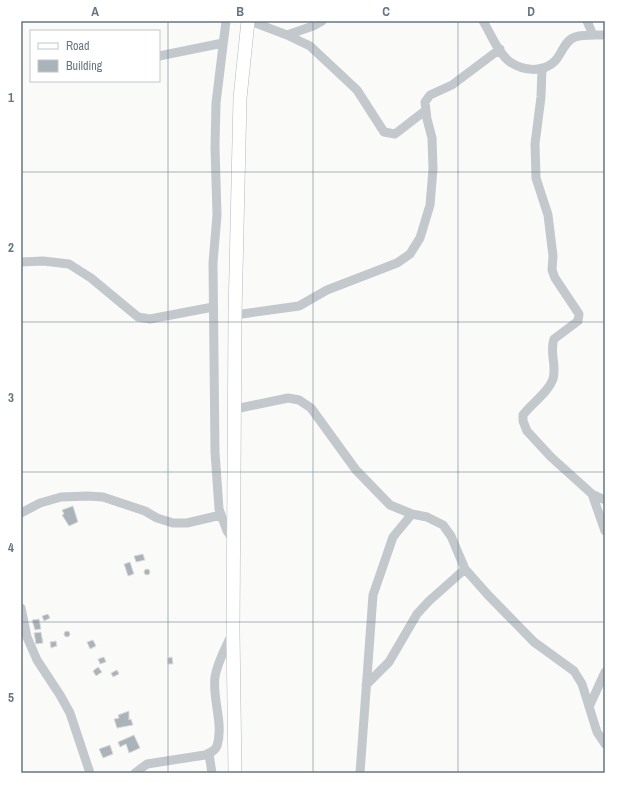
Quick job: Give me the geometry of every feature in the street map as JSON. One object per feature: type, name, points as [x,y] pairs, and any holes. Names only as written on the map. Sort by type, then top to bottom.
[{"type":"main road","points":[[235,773],[233,632],[235,542],[235,315],[240,98],[249,21]]},
{"type":"street","points":[[226,21],[216,103],[215,147],[217,215],[213,263],[215,452],[221,515],[226,531],[235,542]]},
{"type":"street","points":[[249,21],[287,35],[310,46],[357,90],[384,132],[395,134],[426,110]]},
{"type":"street","points":[[287,35],[313,26],[322,21]]},
{"type":"street","points":[[483,21],[500,50],[510,62],[531,70],[542,68],[555,61],[563,47],[574,37],[605,35]]},
{"type":"street","points":[[587,21],[593,35]]},
{"type":"street","points":[[160,56],[223,42]]},
{"type":"street","points":[[235,315],[299,306],[327,290],[397,263],[410,254],[420,238],[430,205],[432,138],[426,110],[426,102],[430,95],[452,85],[500,50]]},
{"type":"street","points":[[542,68],[541,97],[535,144],[536,178],[548,215],[553,256],[552,270],[554,278],[561,291],[578,310],[579,314],[578,321],[554,339],[552,350],[553,378],[549,386],[523,415],[522,421],[527,431],[551,456],[592,494],[605,500]]},
{"type":"street","points":[[21,262],[43,261],[69,264],[91,278],[138,317],[150,319],[214,307]]},
{"type":"street","points":[[235,409],[288,398],[299,400],[311,408],[340,449],[371,487],[390,505],[412,514],[427,517],[443,525],[451,536],[466,569],[534,642],[574,671],[582,684],[597,732],[605,744]]},
{"type":"street","points":[[592,494],[605,531]]},
{"type":"street","points":[[21,513],[40,502],[61,497],[87,496],[103,497],[145,511],[157,518],[173,523],[187,523],[221,515]]},
{"type":"street","points":[[360,773],[366,685],[370,654],[373,595],[393,537],[412,514]]},
{"type":"street","points":[[366,685],[389,662],[417,614],[429,601],[466,569]]},
{"type":"street","points":[[21,608],[27,637],[37,660],[70,713],[90,773]]},
{"type":"street","points":[[135,773],[147,764],[209,754],[216,746],[218,732],[214,692],[215,675],[233,632]]},
{"type":"street","points":[[589,707],[605,672]]},
{"type":"street","points":[[209,754],[212,773]]},
{"type":"building","points":[[73,506],[78,522],[69,526],[62,515],[64,514],[62,510]]},
{"type":"building","points":[[143,554],[145,560],[136,562],[134,556]]},
{"type":"building","points":[[130,562],[134,574],[128,576],[124,564]]},
{"type":"building","points":[[147,569],[150,572],[147,575],[144,572]]},
{"type":"building","points":[[48,614],[50,618],[44,621],[42,616]]},
{"type":"building","points":[[39,619],[41,629],[35,630],[32,620]]},
{"type":"building","points":[[67,631],[70,634],[67,637],[64,634]]},
{"type":"building","points":[[41,632],[43,643],[36,644],[34,633]]},
{"type":"building","points":[[93,640],[96,646],[90,649],[87,642]]},
{"type":"building","points":[[56,641],[57,646],[51,648],[50,642]]},
{"type":"building","points":[[104,657],[106,662],[100,664],[98,659]]},
{"type":"building","points":[[172,657],[173,664],[168,664],[168,658]]},
{"type":"building","points":[[98,667],[102,672],[96,676],[93,671]]},
{"type":"building","points":[[117,670],[119,674],[113,677],[111,673]]},
{"type":"building","points":[[129,711],[129,720],[131,719],[133,725],[117,728],[114,719],[119,718],[118,715]]},
{"type":"building","points":[[134,735],[140,748],[129,753],[126,744],[120,747],[118,742]]},
{"type":"building","points":[[110,745],[113,754],[103,758],[99,749]]}]
